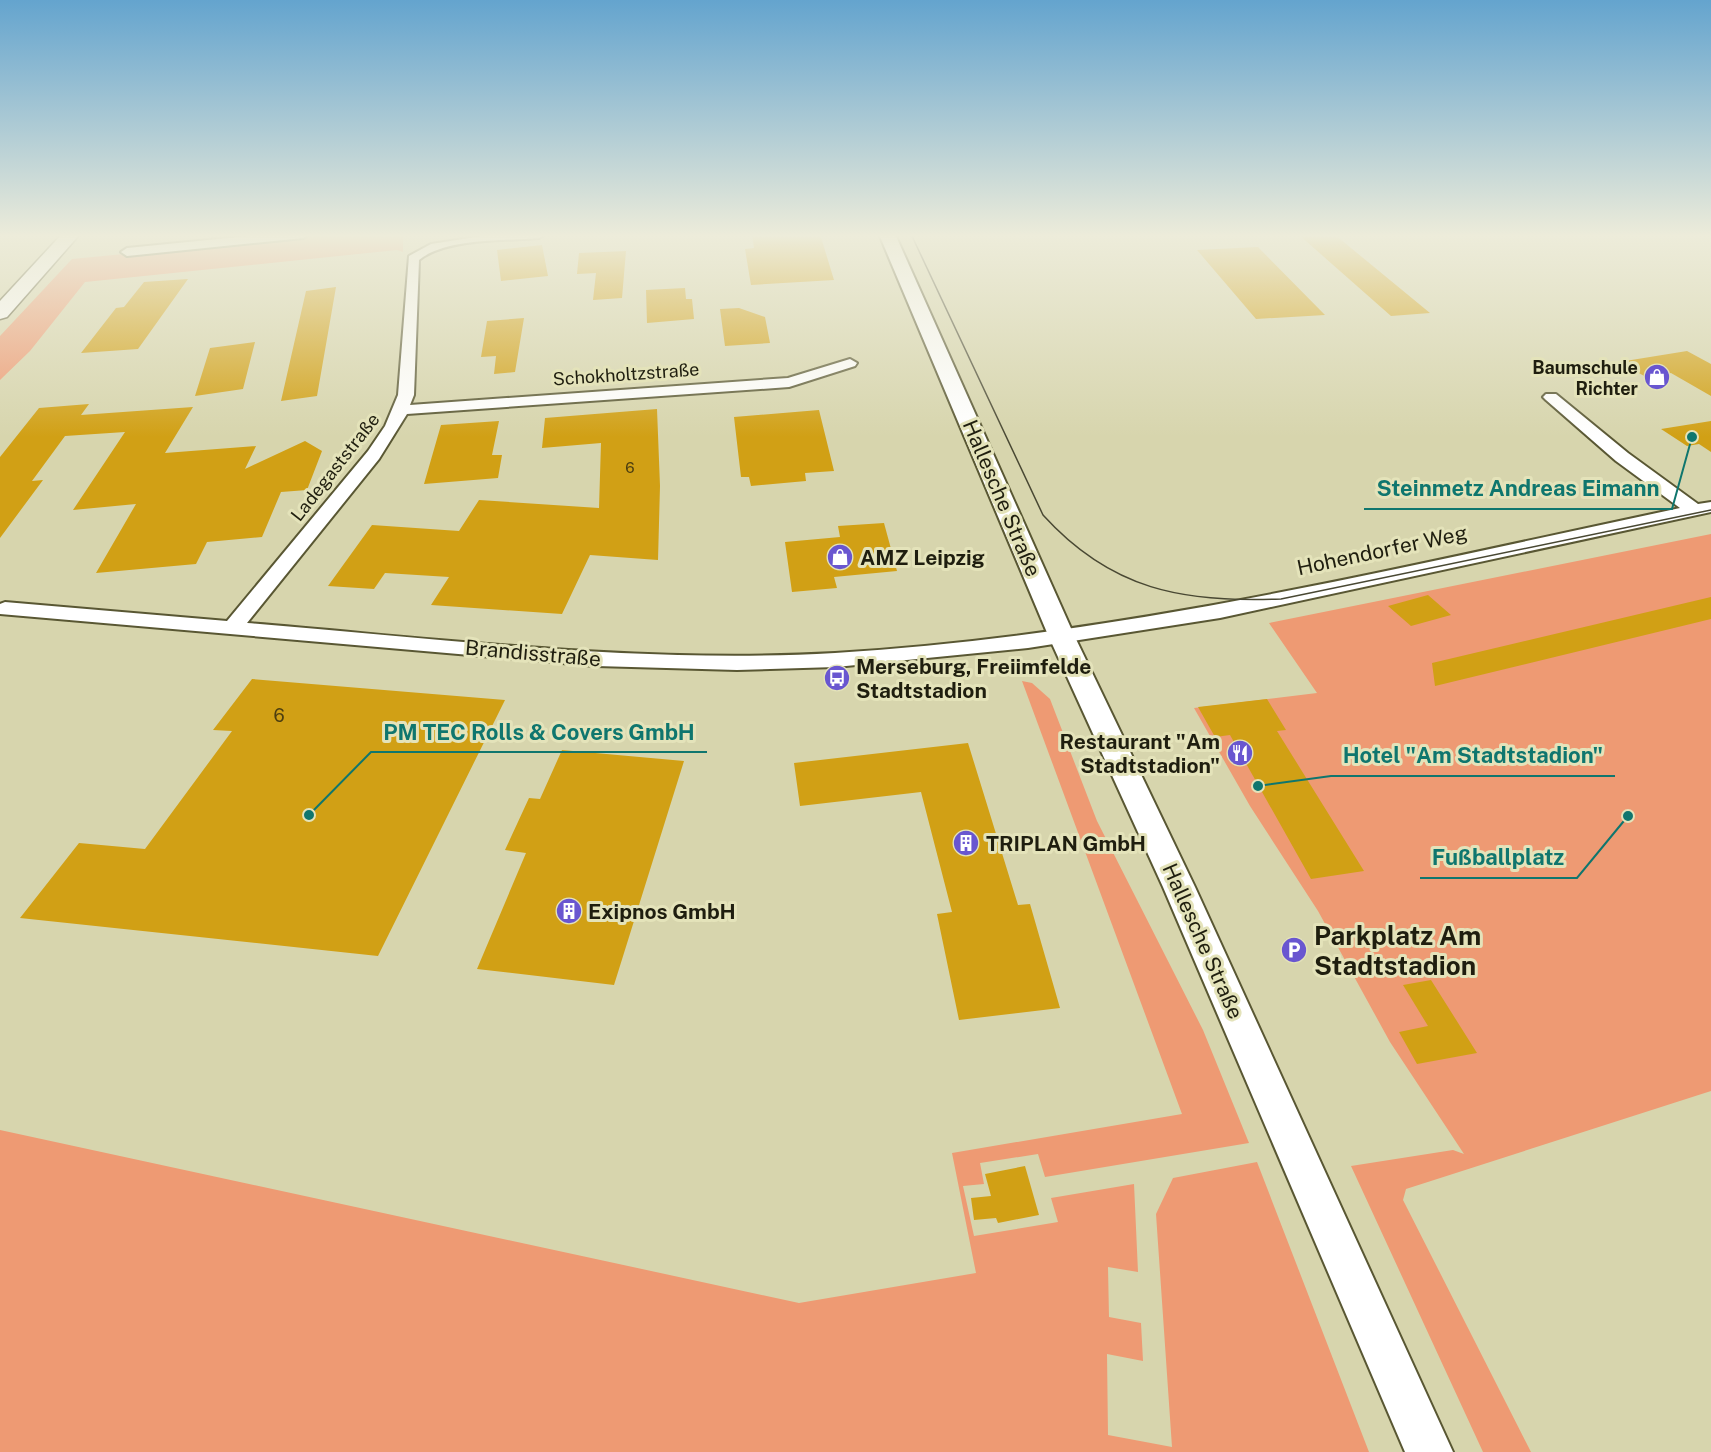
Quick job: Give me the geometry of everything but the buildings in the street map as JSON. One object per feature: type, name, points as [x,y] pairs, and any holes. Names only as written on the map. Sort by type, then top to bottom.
[{"type":"main road","points":[[0,313],[10,302]]},
{"type":"street","name":"Ladegaststraße","points":[[233,627],[361,470],[390,431],[402,410],[406,394],[411,302]]},
{"type":"street","name":"Hallesche Straße","points":[[916,302],[1061,635],[1184,897],[1429,1452]]},
{"type":"street","name":"Schokholtzstraße","points":[[402,410],[789,382],[850,363]]},
{"type":"street","points":[[1554,397],[1622,457],[1703,509]]},
{"type":"street","name":"Hohendorfer Weg","points":[[1061,635],[1220,611],[1703,509]]},
{"type":"street","name":"Brandisstraße","points":[[5,609],[596,659],[737,663],[912,655],[1061,635]]},
{"type":"shaded area","points":[[32,302],[69,302],[30,351],[0,380],[0,336]]},
{"type":"shaded area","points":[[1711,534],[1711,1091],[1406,1189],[1403,1200],[1531,1452],[1483,1452],[1351,1166],[1453,1150],[1464,1154],[1390,1042],[1318,911],[1250,806],[1194,708],[1317,693],[1269,623]]},
{"type":"shaded area","points":[[1022,681],[1032,683],[1050,699],[1097,821],[1203,1030],[1249,1143],[1045,1177],[1038,1154],[980,1163],[984,1184],[963,1186],[974,1236],[1058,1222],[1051,1198],[1134,1184],[1138,1272],[1108,1267],[1109,1317],[1141,1323],[1143,1361],[1107,1354],[1108,1435],[1172,1447],[1156,1214],[1173,1178],[1257,1162],[1369,1452],[0,1452],[0,1130],[799,1303],[976,1273],[952,1153],[1182,1114]]},
{"type":"tram line","points":[[943,302],[1043,515],[1069,540],[1095,560],[1122,576],[1151,587],[1212,598],[1281,599],[1711,510]]},
{"type":"place","name":"Baumschule Richter","points":[[1657,377]]},
{"type":"place","name":"Steinmetz Andreas Eimann","points":[[1692,437]]},
{"type":"place","name":"AMZ Leipzig","points":[[840,557]]},
{"type":"place","name":"Merseburg, Freiimfelde Stadtstadion","points":[[837,678]]},
{"type":"place","name":"Restaurant \"Am Stadtstadion\"","points":[[1240,753]]},
{"type":"place","name":"Hotel \"Am Stadtstadion\"","points":[[1258,786]]},
{"type":"place","name":"PM TEC Rolls & Covers GmbH","points":[[309,815]]},
{"type":"place","name":"Fußballplatz","points":[[1628,816]]},
{"type":"place","name":"TRIPLAN GmbH","points":[[966,843]]},
{"type":"place","name":"Exipnos GmbH","points":[[569,911]]},
{"type":"place","name":"Parkplatz Am Stadtstadion","points":[[1294,950]]}]
